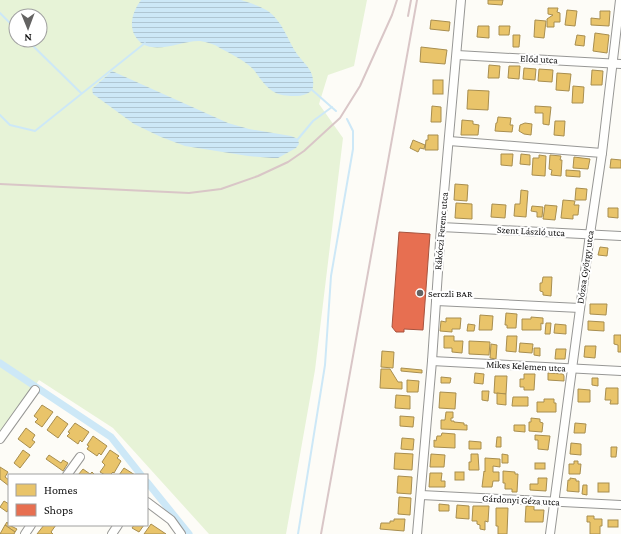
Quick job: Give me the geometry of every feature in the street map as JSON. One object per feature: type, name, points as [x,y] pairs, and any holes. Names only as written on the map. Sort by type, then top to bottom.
[{"type":"street","name":"Rákóczi Ferenc utca","points":[[417,534],[432,361],[441,227],[461,0]]},
{"type":"street","name":"Dózsa György utca","points":[[550,534],[590,234],[617,64],[620,0]]},
{"type":"street","name":"Előd utca","points":[[456,55],[617,64]]},
{"type":"street","points":[[449,141],[602,153]]},
{"type":"street","name":"Szent László utca","points":[[441,227],[621,236]]},
{"type":"street","points":[[436,301],[580,308]]},
{"type":"street","name":"Mikes Kelemen utca","points":[[432,361],[621,371]]},
{"type":"street","points":[[0,439],[35,390]]},
{"type":"street","points":[[68,474],[80,457]]},
{"type":"street","name":"Gárdonyi Géza utca","points":[[421,494],[621,505]]},
{"type":"street","points":[[148,503],[171,520],[182,534]]},
{"type":"street","points":[[24,534],[30,526]]},
{"type":"green space","points":[[0,0],[367,0],[354,66],[328,75],[319,104],[343,138],[315,370],[286,534],[209,534],[113,428],[39,380],[0,433]]},
{"type":"water","points":[[141,0],[241,0],[265,9],[277,20],[298,56],[311,71],[313,87],[311,91],[308,94],[297,96],[276,93],[266,85],[246,63],[213,44],[193,41],[160,47],[145,45],[135,36],[132,26],[133,15]]},
{"type":"water","points":[[112,71],[228,123],[249,129],[291,136],[298,139],[299,144],[296,148],[278,158],[272,158],[248,156],[185,146],[161,137],[134,124],[93,94],[92,89]]},
{"type":"building: Homes","points":[[488,0],[503,0],[502,5],[488,4]]},
{"type":"building: Homes","points":[[548,8],[558,8],[557,12],[560,13],[560,22],[554,22],[554,27],[547,27],[547,19],[553,15],[548,14]]},
{"type":"building: Homes","points":[[567,10],[577,11],[575,26],[565,25]]},
{"type":"building: Homes","points":[[600,11],[610,11],[609,26],[591,25],[591,18],[600,19]]},
{"type":"building: Homes","points":[[431,20],[450,22],[449,31],[430,29]]},
{"type":"building: Homes","points":[[535,20],[546,21],[544,38],[534,37]]},
{"type":"building: Homes","points":[[478,26],[489,26],[489,38],[477,37]]},
{"type":"building: Homes","points":[[499,26],[510,26],[509,35],[499,35]]},
{"type":"building: Homes","points":[[595,33],[609,35],[607,53],[593,51]]},
{"type":"building: Homes","points":[[513,35],[520,35],[519,47],[513,47]]},
{"type":"building: Homes","points":[[577,35],[585,36],[584,46],[575,45]]},
{"type":"building: Homes","points":[[421,47],[447,50],[445,64],[420,62]]},
{"type":"building: Homes","points":[[489,65],[500,66],[499,78],[488,78]]},
{"type":"building: Homes","points":[[509,66],[520,66],[519,79],[508,78]]},
{"type":"building: Homes","points":[[524,68],[536,69],[535,80],[523,79]]},
{"type":"building: Homes","points":[[539,69],[553,70],[552,82],[538,81]]},
{"type":"building: Homes","points":[[592,70],[603,71],[602,85],[591,85]]},
{"type":"building: Homes","points":[[557,73],[571,74],[569,91],[556,90]]},
{"type":"building: Homes","points":[[433,80],[443,80],[443,94],[433,94]]},
{"type":"building: Homes","points":[[573,86],[584,87],[583,103],[572,103]]},
{"type":"building: Homes","points":[[468,90],[489,91],[488,110],[467,109]]},
{"type":"building: Homes","points":[[432,106],[441,107],[441,122],[431,122]]},
{"type":"building: Homes","points":[[535,106],[551,107],[549,125],[543,124],[543,113],[535,113]]},
{"type":"building: Homes","points":[[498,117],[511,118],[510,125],[513,125],[512,132],[495,131]]},
{"type":"building: Homes","points":[[462,120],[473,121],[473,124],[479,125],[478,135],[461,135]]},
{"type":"building: Homes","points":[[555,121],[565,121],[564,136],[554,135]]},
{"type":"building: Homes","points":[[525,123],[532,124],[531,135],[524,134],[519,131],[520,125]]},
{"type":"building: Homes","points":[[428,135],[438,135],[438,150],[425,150]]},
{"type":"building: Homes","points":[[413,140],[425,145],[424,149],[420,148],[418,152],[410,148]]},
{"type":"building: Homes","points":[[501,154],[513,154],[512,166],[501,165]]},
{"type":"building: Homes","points":[[521,154],[530,155],[530,165],[520,164]]},
{"type":"building: Homes","points":[[539,155],[546,156],[545,176],[532,175],[533,158],[539,158]]},
{"type":"building: Homes","points":[[550,155],[561,156],[561,176],[551,175],[552,170],[549,169]]},
{"type":"building: Homes","points":[[574,157],[590,159],[588,169],[573,168]]},
{"type":"building: Homes","points":[[611,159],[621,160],[621,168],[610,168]]},
{"type":"building: Homes","points":[[566,170],[580,171],[580,177],[566,176]]},
{"type":"building: Homes","points":[[455,184],[468,185],[467,201],[454,200]]},
{"type":"building: Homes","points":[[576,188],[587,189],[586,200],[575,200]]},
{"type":"building: Homes","points":[[521,190],[528,191],[526,217],[514,216],[515,204],[520,204]]},
{"type":"building: Homes","points":[[563,200],[575,201],[574,205],[579,205],[578,215],[573,215],[573,219],[561,218]]},
{"type":"building: Homes","points":[[456,203],[472,204],[472,219],[455,218]]},
{"type":"building: Homes","points":[[492,204],[506,205],[505,218],[491,217]]},
{"type":"building: Homes","points":[[545,205],[557,206],[555,220],[543,219]]},
{"type":"building: Homes","points":[[532,206],[543,207],[542,217],[537,217],[537,212],[531,211]]},
{"type":"building: Homes","points":[[608,208],[618,208],[618,218],[608,217]]},
{"type":"building: Homes","points":[[600,247],[608,248],[607,256],[598,255]]},
{"type":"building: Homes","points":[[543,277],[552,277],[551,296],[543,295],[543,292],[540,291],[540,283],[542,283]]},
{"type":"building: Homes","points":[[590,304],[607,304],[606,315],[590,314]]},
{"type":"building: Homes","points":[[506,313],[517,314],[516,328],[507,328],[507,325],[505,325]]},
{"type":"building: Homes","points":[[480,315],[493,316],[492,330],[479,330]]},
{"type":"building: Homes","points":[[531,317],[543,318],[541,330],[522,330],[522,319],[531,319]]},
{"type":"building: Homes","points":[[446,318],[461,318],[460,329],[452,329],[452,332],[440,331],[441,321],[446,322]]},
{"type":"building: Homes","points":[[588,321],[604,322],[604,331],[588,330]]},
{"type":"building: Homes","points":[[546,323],[551,323],[550,334],[545,334]]},
{"type":"building: Homes","points":[[468,324],[475,325],[474,331],[467,331]]},
{"type":"building: Homes","points":[[555,324],[566,325],[566,334],[554,333]]},
{"type":"building: Homes","points":[[614,335],[621,335],[621,352],[618,352],[618,345],[614,344]]},
{"type":"building: Homes","points":[[444,336],[454,336],[454,341],[463,341],[462,353],[452,352],[452,348],[444,348]]},
{"type":"building: Homes","points":[[507,336],[517,336],[516,352],[506,351]]},
{"type":"building: Homes","points":[[469,341],[490,342],[489,355],[469,354]]},
{"type":"building: Homes","points":[[520,343],[533,344],[532,353],[519,352]]},
{"type":"building: Homes","points":[[491,344],[497,345],[496,359],[490,358]]},
{"type":"building: Homes","points":[[585,346],[596,346],[595,358],[584,357]]},
{"type":"building: Homes","points":[[534,348],[540,348],[540,356],[534,355]]},
{"type":"building: Homes","points":[[556,349],[566,349],[565,359],[555,359]]},
{"type":"building: Homes","points":[[382,351],[394,352],[393,368],[381,367]]},
{"type":"building: Homes","points":[[401,368],[422,370],[422,373],[401,371]]},
{"type":"building: Homes","points":[[381,369],[390,369],[398,382],[402,382],[402,389],[380,388]]},
{"type":"building: Homes","points":[[475,373],[484,374],[483,384],[474,383]]},
{"type":"building: Homes","points":[[548,373],[563,374],[564,381],[548,380]]},
{"type":"building: Homes","points":[[524,374],[535,374],[534,390],[524,390],[524,387],[520,387],[520,379],[524,379]]},
{"type":"building: Homes","points":[[495,376],[507,376],[506,394],[494,393]]},
{"type":"building: Homes","points":[[441,377],[451,378],[450,383],[441,383]]},
{"type":"building: Homes","points":[[592,378],[598,378],[598,386],[592,385]]},
{"type":"building: Homes","points":[[407,380],[419,381],[418,392],[407,392]]},
{"type":"building: Homes","points":[[606,388],[618,388],[618,404],[610,404],[611,400],[605,400]]},
{"type":"building: Homes","points":[[578,389],[590,390],[590,402],[578,402]]},
{"type":"building: Homes","points":[[482,391],[489,391],[488,401],[482,400]]},
{"type":"building: Homes","points":[[440,392],[456,393],[455,409],[439,408]]},
{"type":"building: Homes","points":[[497,393],[506,394],[506,405],[497,404]]},
{"type":"building: Homes","points":[[396,395],[410,396],[410,409],[395,408]]},
{"type":"building: Homes","points":[[513,397],[528,397],[528,406],[512,406]]},
{"type":"building: Homes","points":[[544,399],[554,399],[554,403],[556,403],[556,412],[537,412],[537,402],[544,402]]},
{"type":"building: Homes","points":[[42,405],[53,412],[42,427],[35,422],[38,419],[34,416]]},
{"type":"building: Homes","points":[[446,412],[453,412],[453,418],[451,418],[451,421],[464,423],[464,425],[467,425],[467,430],[441,429],[441,420],[445,420]]},
{"type":"building: Homes","points":[[57,416],[68,424],[58,438],[47,430]]},
{"type":"building: Homes","points":[[400,416],[414,417],[413,427],[400,426]]},
{"type":"building: Homes","points":[[531,418],[540,419],[540,422],[543,423],[542,432],[529,431],[529,422],[531,422]]},
{"type":"building: Homes","points":[[75,423],[89,432],[82,442],[80,440],[78,444],[67,436],[70,433],[68,432]]},
{"type":"building: Homes","points":[[575,423],[586,424],[585,433],[574,433]]},
{"type":"building: Homes","points":[[514,425],[525,425],[525,432],[514,431]]},
{"type":"building: Homes","points":[[26,428],[35,435],[32,440],[35,442],[30,448],[18,439]]},
{"type":"building: Homes","points":[[442,433],[455,434],[455,448],[434,447],[434,440],[436,441],[437,436],[441,436]]},
{"type":"building: Homes","points":[[535,435],[550,436],[548,450],[538,449],[538,440],[535,440]]},
{"type":"building: Homes","points":[[93,436],[107,446],[101,455],[99,453],[97,456],[87,449],[89,446],[87,445]]},
{"type":"building: Homes","points":[[497,437],[501,437],[501,447],[496,447]]},
{"type":"building: Homes","points":[[402,438],[414,439],[413,450],[401,449]]},
{"type":"building: Homes","points":[[469,441],[481,442],[481,449],[469,449]]},
{"type":"building: Homes","points":[[571,443],[581,444],[581,455],[570,454]]},
{"type":"building: Homes","points":[[611,447],[617,447],[616,457],[611,457]]},
{"type":"building: Homes","points":[[23,450],[30,455],[20,468],[14,463]]},
{"type":"building: Homes","points":[[110,450],[119,456],[117,458],[121,461],[114,473],[113,472],[111,474],[103,474],[100,472],[105,465],[102,462]]},
{"type":"building: Homes","points":[[395,453],[413,454],[412,470],[394,469]]},
{"type":"building: Homes","points":[[431,454],[445,455],[444,467],[430,467]]},
{"type":"building: Homes","points":[[471,454],[478,454],[479,470],[469,470]]},
{"type":"building: Homes","points":[[502,454],[508,455],[508,463],[502,463]]},
{"type":"building: Homes","points":[[49,455],[61,463],[63,460],[68,463],[63,471],[46,459]]},
{"type":"building: Homes","points":[[485,458],[500,459],[500,467],[493,466],[493,472],[499,472],[499,481],[493,481],[492,487],[482,487],[484,471],[485,472]]},
{"type":"building: Homes","points":[[574,461],[578,461],[578,464],[581,464],[580,474],[569,474],[569,464],[574,464]]},
{"type":"building: Homes","points":[[535,463],[545,463],[545,469],[535,469]]},
{"type":"building: Homes","points":[[0,467],[8,472],[5,477],[8,479],[8,485],[0,479]]},
{"type":"building: Homes","points":[[124,468],[133,474],[120,474]]},
{"type":"building: Homes","points":[[83,469],[90,474],[79,474]]},
{"type":"building: Homes","points":[[503,471],[515,472],[515,474],[518,474],[517,492],[512,492],[512,489],[505,489],[505,483],[503,483]]},
{"type":"building: Homes","points":[[455,472],[464,472],[464,480],[455,480]]},
{"type":"building: Homes","points":[[430,473],[442,473],[441,481],[445,481],[445,487],[429,487]]},
{"type":"building: Homes","points":[[398,476],[412,477],[411,494],[397,493]]},
{"type":"building: Homes","points":[[538,478],[547,478],[546,491],[530,490],[530,484],[538,484]]},
{"type":"building: Homes","points":[[570,478],[579,481],[579,492],[567,491],[568,480],[570,480]]},
{"type":"building: Homes","points":[[598,483],[609,483],[609,492],[598,492]]},
{"type":"building: Homes","points":[[583,485],[587,485],[587,495],[582,494]]},
{"type":"building: Homes","points":[[399,497],[411,498],[410,515],[398,514]]},
{"type":"building: Homes","points":[[4,501],[8,503],[7,512],[0,507]]},
{"type":"building: Homes","points":[[439,504],[449,505],[449,511],[439,511]]},
{"type":"building: Homes","points":[[457,505],[469,506],[469,519],[456,518]]},
{"type":"building: Homes","points":[[473,506],[489,506],[488,522],[485,521],[485,530],[480,529],[480,525],[477,524],[477,521],[472,521]]},
{"type":"building: Homes","points":[[526,506],[534,506],[534,510],[544,510],[543,522],[525,522]]},
{"type":"building: Homes","points":[[496,508],[508,508],[507,534],[498,534],[498,526],[496,526]]},
{"type":"building: Homes","points":[[587,516],[594,516],[594,519],[602,519],[600,534],[590,534],[590,522],[587,522]]},
{"type":"building: Homes","points":[[394,519],[405,519],[404,531],[380,529],[381,523],[390,523],[390,521],[394,521]]},
{"type":"building: Homes","points":[[608,520],[618,520],[618,527],[608,527]]},
{"type":"building: Homes","points":[[7,522],[8,526],[17,529],[15,532],[5,525]]},
{"type":"building: Homes","points":[[151,524],[166,534],[144,534]]},
{"type":"building: Homes","points":[[5,525],[15,532],[14,534],[0,534]]},
{"type":"building: Homes","points":[[43,526],[55,526],[51,532],[53,534],[37,534]]},
{"type":"building: Homes","points":[[133,526],[143,526],[139,532],[132,528]]},
{"type":"building: Shops","points":[[399,232],[430,234],[423,330],[404,329],[404,332],[396,332],[392,327]]},
{"type":"waterway","points":[[0,13],[8,21]]},
{"type":"waterway","points":[[0,115],[10,125],[35,131],[145,43]]},
{"type":"waterway","points":[[35,48],[81,93]]},
{"type":"waterway","points":[[311,89],[336,111]]},
{"type":"waterway","points":[[298,139],[313,121],[332,107]]},
{"type":"waterway","points":[[298,534],[325,365],[331,276],[353,149],[353,131],[347,119]]},
{"type":"waterway","points":[[0,363],[111,437],[140,474]]},
{"type":"waterway","points":[[148,483],[189,534]]},
{"type":"railway","points":[[0,184],[189,193],[221,189],[258,176],[288,162],[304,151],[340,118],[360,86],[392,15],[397,0]]},
{"type":"railway","points":[[408,16],[411,0]]},
{"type":"railway","points":[[321,534],[417,0]]},
{"type":"place","name":"Serczli BAR","points":[[420,293]]}]
